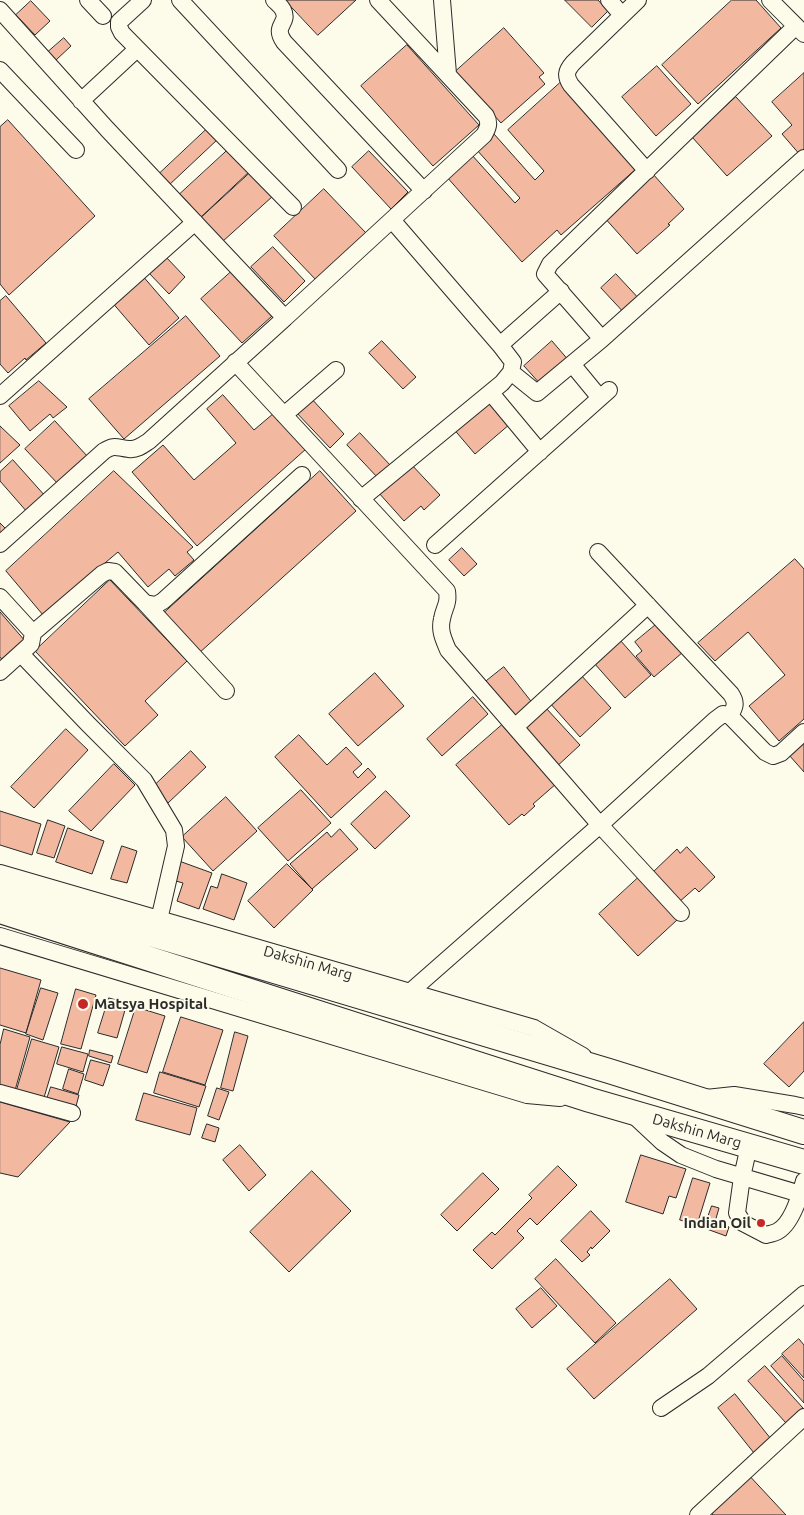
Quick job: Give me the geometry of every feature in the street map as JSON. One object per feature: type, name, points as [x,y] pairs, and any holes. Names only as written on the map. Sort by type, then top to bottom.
[{"type":"highway","name":"Dakshin Marg","points":[[0,889],[609,1071],[804,1132]]},
{"type":"highway","name":"Dakshin Marg","points":[[0,911],[590,1100],[804,1162]]},
{"type":"street","points":[[88,0],[103,16]]},
{"type":"street","points":[[143,0],[119,22],[122,33],[293,207]]},
{"type":"street","points":[[180,0],[338,170]]},
{"type":"street","points":[[274,0],[284,11],[285,17],[279,30],[284,42],[424,191]]},
{"type":"street","points":[[0,544],[104,451],[117,446],[130,450],[139,448],[149,441],[484,135],[489,121],[486,116],[378,0]]},
{"type":"street","points":[[442,0],[448,74]]},
{"type":"street","points":[[609,0],[622,15]]},
{"type":"street","points":[[638,0],[573,63],[567,70],[567,78],[571,85],[647,171]]},
{"type":"street","points":[[602,339],[545,274],[550,264],[647,171],[800,30],[774,1]]},
{"type":"street","points":[[0,10],[81,101],[285,318]]},
{"type":"street","points":[[81,101],[137,49]]},
{"type":"street","points":[[0,70],[76,150]]},
{"type":"street","points":[[511,372],[537,393],[602,339],[804,158]]},
{"type":"street","points":[[361,498],[491,393],[511,372],[513,362],[392,220]]},
{"type":"street","points":[[0,396],[195,222]]},
{"type":"street","points":[[500,345],[561,290]]},
{"type":"street","points":[[235,362],[447,591],[448,600],[442,619],[442,635],[448,650],[600,825],[681,913]]},
{"type":"street","points":[[436,545],[605,394],[572,364]]},
{"type":"street","points":[[284,415],[336,370]]},
{"type":"street","points":[[491,393],[540,452]]},
{"type":"street","points":[[145,603],[156,605],[163,601],[302,475]]},
{"type":"street","points":[[598,552],[731,694],[735,700],[735,706],[730,716]]},
{"type":"street","points":[[0,672],[31,644],[33,633],[102,574],[108,571],[115,572],[120,576],[226,691]]},
{"type":"street","points":[[0,597],[33,633]]},
{"type":"street","points":[[515,727],[648,605]]},
{"type":"street","points":[[21,654],[144,780],[174,830],[176,846],[158,920]]},
{"type":"street","points":[[410,992],[724,714],[730,716],[765,752],[773,756],[781,753],[804,732]]},
{"type":"street","name":"Dakshin Marg","points":[[0,873],[534,1028],[609,1071]]},
{"type":"street","name":"Dakshin Marg","points":[[0,936],[527,1095],[590,1100]]},
{"type":"street","points":[[0,1093],[72,1113]]},
{"type":"street","points":[[699,1099],[734,1095],[804,1108]]},
{"type":"street","points":[[628,1111],[662,1142],[681,1155],[742,1177],[803,1190],[788,1222],[778,1232],[766,1235],[742,1223],[737,1213],[742,1177],[749,1146]]},
{"type":"street","points":[[661,1408],[708,1376],[804,1294]]},
{"type":"street","points":[[698,1515],[804,1417]]},
{"type":"building","points":[[285,0],[356,0],[318,35]]},
{"type":"building","points":[[565,0],[598,0],[608,11],[592,27]]},
{"type":"building","points":[[732,0],[756,0],[781,28],[698,104],[662,65]]},
{"type":"building","points":[[31,1],[50,21],[35,35],[16,15]]},
{"type":"building","points":[[504,28],[544,73],[539,77],[545,84],[501,123],[455,72]]},
{"type":"building","points":[[64,38],[71,46],[56,60],[48,52]]},
{"type":"building","points":[[407,45],[479,125],[433,166],[361,86]]},
{"type":"building","points":[[657,66],[691,104],[656,136],[622,97]]},
{"type":"building","points":[[804,73],[804,154],[801,156],[782,134],[792,125],[772,102]]},
{"type":"building","points":[[560,83],[636,169],[561,235],[557,230],[522,262],[446,176],[471,154],[515,203],[520,198],[476,149],[494,134],[535,180],[544,171],[508,130]]},
{"type":"building","points":[[736,97],[772,136],[727,176],[692,137]]},
{"type":"building","points":[[8,120],[95,216],[9,295],[0,284],[0,127]]},
{"type":"building","points":[[208,128],[218,139],[168,186],[158,175]]},
{"type":"building","points":[[230,148],[251,170],[201,217],[180,194]]},
{"type":"building","points":[[369,151],[408,192],[391,209],[352,167]]},
{"type":"building","points":[[251,172],[273,196],[222,242],[201,218]]},
{"type":"building","points":[[653,174],[684,209],[668,224],[670,225],[637,254],[603,216]]},
{"type":"building","points":[[324,189],[366,233],[317,281],[274,236]]},
{"type":"building","points":[[273,247],[305,281],[284,302],[251,267]]},
{"type":"building","points":[[165,256],[185,277],[169,294],[148,272]]},
{"type":"building","points":[[231,272],[272,316],[242,343],[201,299]]},
{"type":"building","points":[[141,274],[179,318],[149,345],[110,300]]},
{"type":"building","points":[[616,274],[642,302],[627,316],[601,288]]},
{"type":"building","points":[[6,296],[46,343],[8,373],[0,364],[0,301]]},
{"type":"building","points":[[186,316],[220,356],[124,439],[89,399]]},
{"type":"building","points":[[382,341],[416,377],[403,389],[369,353]]},
{"type":"building","points":[[552,341],[570,362],[542,386],[524,366]]},
{"type":"building","points":[[39,381],[67,407],[53,418],[50,414],[30,431],[9,406]]},
{"type":"building","points":[[223,395],[254,430],[274,413],[306,449],[197,546],[132,472],[163,445],[194,480],[236,443],[207,409]]},
{"type":"building","points":[[310,397],[344,434],[330,448],[295,411]]},
{"type":"building","points":[[488,397],[510,424],[475,454],[452,427]]},
{"type":"building","points":[[55,421],[88,457],[59,485],[25,449]]},
{"type":"building","points":[[0,426],[20,445],[0,463]]},
{"type":"building","points":[[360,433],[391,466],[378,478],[347,445]]},
{"type":"building","points":[[13,460],[46,497],[28,513],[0,481],[0,472]]},
{"type":"building","points":[[410,463],[440,495],[424,510],[421,506],[404,521],[378,492]]},
{"type":"building","points":[[114,471],[193,547],[187,552],[194,560],[175,576],[169,569],[148,587],[118,552],[43,615],[6,571]]},
{"type":"building","points":[[320,471],[356,511],[198,654],[163,614]]},
{"type":"building","points":[[0,523],[6,529],[0,535]]},
{"type":"building","points":[[462,548],[477,564],[464,576],[449,560]]},
{"type":"building","points":[[795,559],[804,569],[804,719],[779,741],[749,706],[785,675],[748,632],[715,661],[698,643]]},
{"type":"building","points":[[110,580],[187,661],[145,701],[158,715],[125,746],[35,651]]},
{"type":"building","points":[[0,612],[26,642],[3,661],[0,657]]},
{"type":"building","points":[[658,623],[683,652],[654,677],[636,656],[642,651],[635,642]]},
{"type":"building","points":[[620,640],[651,675],[625,698],[594,663]]},
{"type":"building","points":[[504,667],[534,705],[514,721],[484,683]]},
{"type":"building","points":[[375,673],[404,706],[358,746],[329,714]]},
{"type":"building","points":[[580,674],[611,708],[580,737],[549,702]]},
{"type":"building","points":[[473,697],[488,714],[442,756],[427,739]]},
{"type":"building","points":[[546,708],[580,745],[554,769],[520,733]]},
{"type":"building","points":[[502,725],[542,770],[557,783],[533,804],[535,806],[524,816],[522,814],[509,825],[456,765]]},
{"type":"building","points":[[66,729],[88,750],[34,808],[11,787]]},
{"type":"building","points":[[299,735],[327,765],[346,747],[362,764],[353,772],[358,778],[368,768],[376,777],[331,818],[275,757]]},
{"type":"building","points":[[804,742],[804,772],[789,755]]},
{"type":"building","points":[[191,751],[206,767],[168,803],[153,787]]},
{"type":"building","points":[[114,764],[135,785],[91,831],[69,811]]},
{"type":"building","points":[[301,790],[331,823],[288,861],[258,828]]},
{"type":"building","points":[[386,791],[410,816],[375,849],[351,824]]},
{"type":"building","points":[[226,797],[257,831],[213,871],[182,837]]},
{"type":"building","points":[[0,811],[41,824],[32,855],[0,845]]},
{"type":"building","points":[[48,820],[65,826],[54,858],[37,853]]},
{"type":"building","points":[[68,828],[104,841],[92,874],[56,862]]},
{"type":"building","points":[[340,829],[358,849],[312,889],[290,864],[327,832],[331,837]]},
{"type":"building","points":[[122,846],[137,851],[127,883],[111,879]]},
{"type":"building","points":[[687,847],[715,877],[699,892],[695,888],[678,903],[651,874],[677,849],[680,853]]},
{"type":"building","points":[[179,861],[212,873],[199,909],[177,901],[183,883],[172,880]]},
{"type":"building","points":[[287,864],[313,890],[274,928],[248,901]]},
{"type":"building","points":[[222,874],[247,883],[234,920],[203,909],[211,886],[217,888]]},
{"type":"building","points":[[638,878],[677,920],[638,956],[599,914]]},
{"type":"building","points":[[0,968],[41,980],[26,1033],[0,1025]]},
{"type":"building","points":[[41,988],[58,993],[43,1040],[26,1034]]},
{"type":"building","points":[[76,989],[96,995],[81,1049],[61,1044]]},
{"type":"building","points":[[109,998],[127,1003],[117,1038],[98,1033]]},
{"type":"building","points":[[136,1007],[165,1016],[147,1073],[118,1064]]},
{"type":"building","points":[[181,1017],[223,1030],[205,1085],[163,1072]]},
{"type":"building","points":[[804,1022],[804,1071],[789,1087],[764,1064]]},
{"type":"building","points":[[4,1029],[30,1037],[14,1094],[0,1090],[0,1045]]},
{"type":"building","points":[[235,1032],[248,1036],[233,1091],[221,1088]]},
{"type":"building","points":[[32,1039],[59,1047],[43,1101],[16,1093]]},
{"type":"building","points":[[62,1047],[88,1054],[83,1072],[57,1064]]},
{"type":"building","points":[[90,1050],[113,1056],[111,1063],[89,1056]]},
{"type":"building","points":[[91,1060],[110,1065],[103,1086],[85,1080]]},
{"type":"building","points":[[69,1069],[84,1074],[78,1094],[63,1089]]},
{"type":"building","points":[[160,1072],[206,1086],[199,1107],[154,1093]]},
{"type":"building","points":[[51,1087],[79,1095],[75,1110],[46,1102]]},
{"type":"building","points":[[217,1088],[229,1092],[219,1120],[208,1116]]},
{"type":"building","points":[[144,1093],[197,1108],[190,1135],[136,1120]]},
{"type":"building","points":[[0,1102],[70,1122],[18,1177],[0,1173]]},
{"type":"building","points":[[207,1124],[219,1128],[215,1142],[202,1138]]},
{"type":"building","points":[[240,1145],[266,1175],[249,1191],[223,1160]]},
{"type":"building","points":[[641,1155],[686,1169],[676,1198],[669,1196],[663,1214],[626,1202]]},
{"type":"building","points":[[558,1166],[577,1185],[537,1225],[530,1218],[517,1231],[524,1238],[492,1269],[473,1250],[492,1232],[495,1235],[532,1198],[529,1195]]},
{"type":"building","points":[[312,1171],[351,1211],[289,1272],[250,1232]]},
{"type":"building","points":[[483,1173],[499,1189],[457,1231],[441,1215]]},
{"type":"building","points":[[693,1178],[710,1183],[697,1225],[680,1220]]},
{"type":"building","points":[[712,1206],[719,1208],[715,1222],[729,1227],[726,1236],[704,1228]]},
{"type":"building","points":[[591,1211],[610,1231],[592,1249],[591,1247],[587,1252],[590,1255],[582,1262],[561,1241]]},
{"type":"building","points":[[556,1259],[616,1323],[595,1343],[535,1279]]},
{"type":"building","points":[[670,1279],[697,1309],[594,1399],[567,1369]]},
{"type":"building","points":[[541,1288],[557,1306],[532,1328],[516,1309]]},
{"type":"building","points":[[799,1339],[804,1345],[804,1378],[782,1354]]},
{"type":"building","points":[[782,1356],[804,1381],[804,1403],[771,1366]]},
{"type":"building","points":[[765,1366],[803,1408],[786,1423],[748,1381]]},
{"type":"building","points":[[735,1394],[771,1439],[754,1453],[718,1408]]},
{"type":"building","points":[[745,1471],[786,1515],[713,1515],[707,1507]]},
{"type":"place","name":"Matsya Hospital","points":[[83,1004]]},
{"type":"place","name":"Indian Oil","points":[[761,1223]]}]
